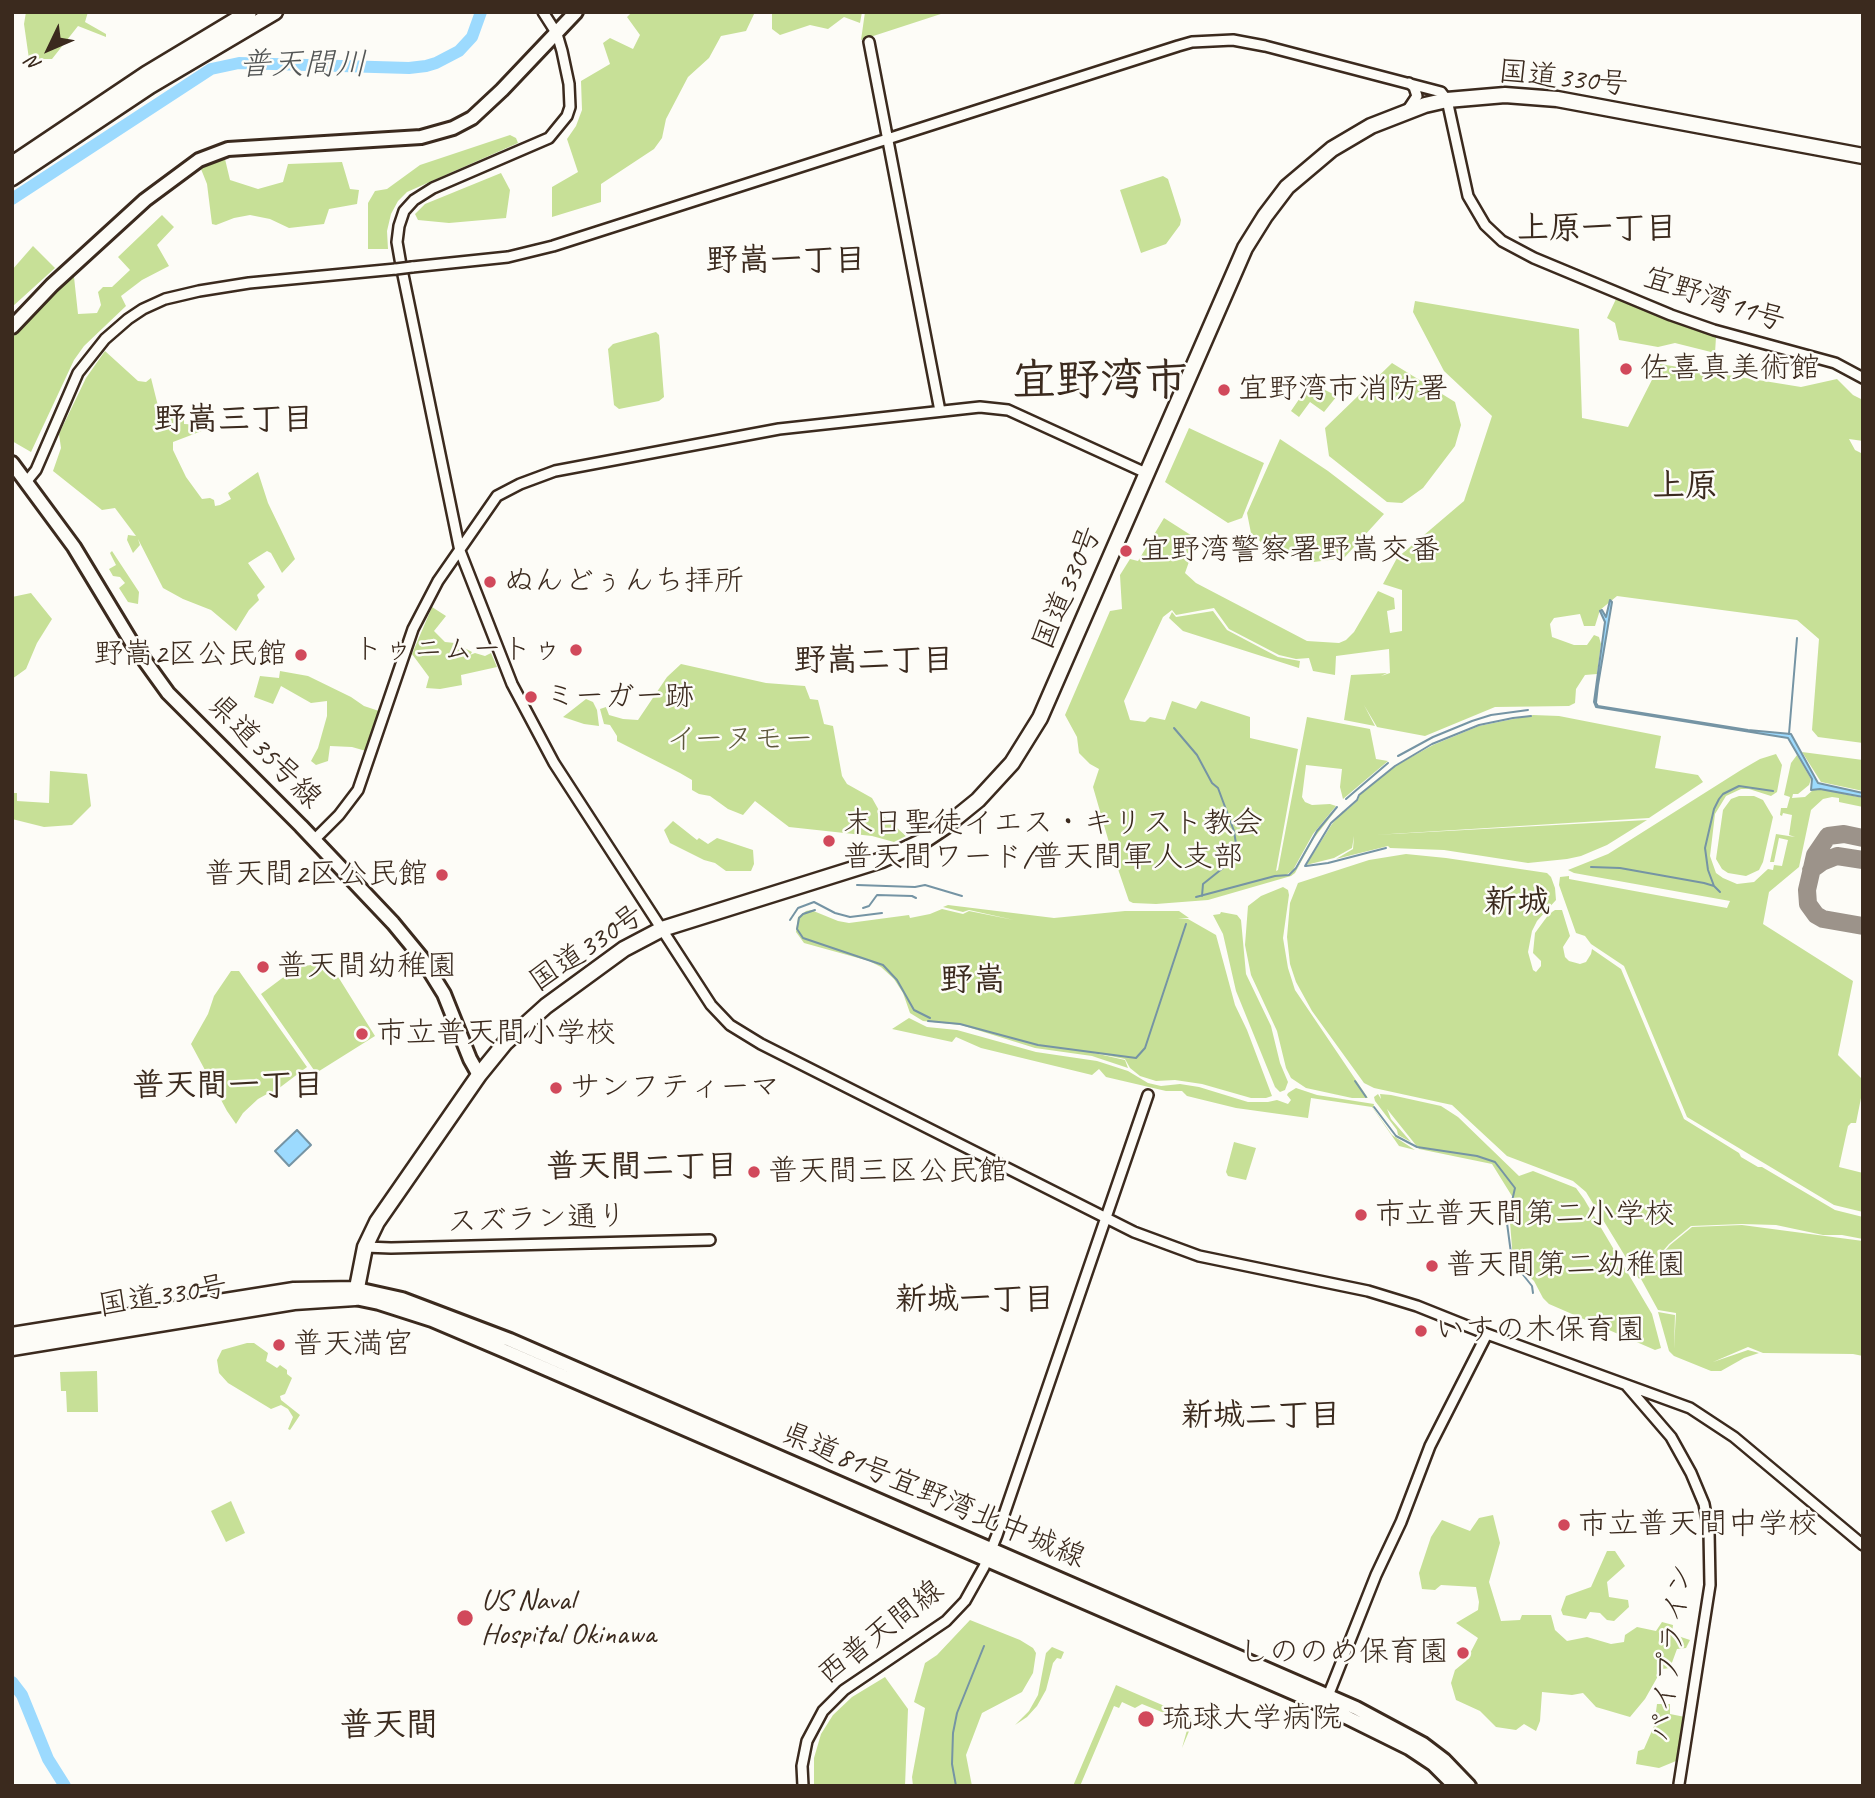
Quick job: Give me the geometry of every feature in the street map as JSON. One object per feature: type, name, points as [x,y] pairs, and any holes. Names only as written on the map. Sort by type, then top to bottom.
[{"type":"highway","points":[[15,169],[146,74],[249,12]]},
{"type":"highway","points":[[15,169],[275,12]]},
{"type":"highway","name":"国道330号","points":[[356,1294],[365,1247],[377,1222],[479,1075],[502,1046],[538,1013],[624,949],[662,929],[882,860],[925,840],[978,800],[1012,763],[1040,719],[1239,258],[1287,187],[1332,149],[1371,126],[1405,112],[1447,100],[1505,95],[1557,99],[1863,156]]},
{"type":"highway","name":"国道330号","points":[[12,1335],[294,1290],[333,1288],[356,1294]]},
{"type":"highway","name":"国道330号","points":[[12,1348],[356,1294]]},
{"type":"main road","points":[[12,327],[51,285],[145,200],[200,160],[228,149],[421,137],[440,133],[477,113],[576,12]]},
{"type":"main road","name":"県道35号線","points":[[12,463],[74,547],[131,642],[169,693],[314,840],[393,923],[421,957],[444,994],[479,1075]]},
{"type":"main road","name":"県道81号宜野湾北中城線","points":[[356,1294],[401,1299],[487,1331],[989,1555],[1326,1701],[1385,1722],[1423,1744],[1444,1760],[1469,1786]]},
{"type":"main road","name":"県道81号宜野湾北中城線","points":[[1326,1701],[1409,1748],[1433,1764],[1455,1786]]},
{"type":"street","points":[[543,12],[557,34],[569,84],[567,116],[560,128],[550,138],[433,188],[414,200],[404,211],[397,242],[460,551],[512,684],[541,741],[701,993],[726,1020],[745,1035],[1134,1232],[1199,1256],[1381,1294],[1690,1408],[1709,1419],[1863,1545]]},
{"type":"street","points":[[869,42],[940,411]]},
{"type":"street","points":[[27,481],[36,470],[78,373],[105,339],[143,309],[165,299],[249,283],[508,257],[553,246],[1192,42],[1247,42],[1436,89],[1447,100]]},
{"type":"street","points":[[1405,112],[1418,96],[1408,82]]},
{"type":"street","name":"宜野湾11号","points":[[1447,100],[1468,196],[1485,225],[1502,241],[1534,258],[1671,315],[1714,330],[1835,363],[1863,378]]},
{"type":"street","points":[[314,840],[339,815],[358,790],[413,629],[438,581],[497,496],[555,471],[779,429],[980,407],[1008,410],[1146,472]]},
{"type":"street","name":"西普天間線","points":[[803,1786],[802,1766],[807,1741],[823,1711],[844,1690],[946,1621],[965,1601],[989,1555],[1148,1095]]},
{"type":"street","name":"スズラン通り","points":[[365,1247],[710,1240]]},
{"type":"street","points":[[1326,1701],[1430,1446],[1487,1334]]},
{"type":"street","name":"パイプライン","points":[[1626,1385],[1671,1437],[1704,1504],[1709,1531],[1710,1585],[1679,1784]]},
{"type":"green space","points":[[26,12],[88,12],[85,22],[106,34],[106,37],[78,26],[52,59],[29,59],[24,24]]},
{"type":"green space","points":[[632,12],[755,12],[746,31],[721,36],[709,58],[688,77],[666,119],[662,138],[654,149],[601,184],[601,202],[552,217],[552,187],[578,172],[567,139],[582,110],[581,81],[610,64],[603,43],[610,38],[633,49],[640,35],[627,17]]},
{"type":"green space","points":[[772,12],[862,12],[860,23],[844,17],[828,29],[810,25],[780,35],[772,29]]},
{"type":"green space","points":[[865,12],[947,12],[861,40]]},
{"type":"green space","points":[[510,135],[516,138],[518,143],[407,192],[391,214],[387,231],[388,249],[368,249],[368,203],[375,191],[387,189],[420,165]]},
{"type":"green space","points":[[225,159],[230,180],[258,189],[283,182],[288,164],[342,162],[350,189],[359,190],[357,204],[329,209],[324,224],[289,228],[270,219],[250,215],[212,224],[207,184],[201,169]]},
{"type":"green space","points":[[501,173],[510,190],[506,218],[449,223],[418,220],[415,214],[425,204]]},
{"type":"green space","points":[[1163,176],[1168,179],[1181,220],[1180,225],[1166,244],[1141,253],[1120,190]]},
{"type":"green space","points":[[162,215],[174,227],[157,245],[169,266],[142,280],[121,296],[126,306],[84,346],[74,360],[31,452],[12,441],[12,339],[27,318],[71,274],[74,277],[78,314],[97,313],[101,305],[98,292],[103,287],[112,287],[130,270],[118,257]]},
{"type":"green space","points":[[33,246],[55,268],[12,307],[12,270]]},
{"type":"green space","points":[[1616,299],[1716,337],[1715,353],[1675,343],[1658,347],[1619,340],[1615,323],[1607,318]]},
{"type":"green space","points":[[1415,301],[1579,329],[1582,418],[1628,427],[1660,364],[1801,387],[1837,379],[1853,395],[1863,400],[1863,441],[1849,439],[1855,450],[1863,454],[1863,743],[1818,737],[1812,730],[1819,639],[1797,620],[1617,596],[1600,610],[1595,626],[1584,626],[1580,614],[1554,618],[1550,624],[1552,637],[1574,645],[1587,645],[1594,635],[1599,637],[1601,644],[1597,674],[1585,675],[1576,689],[1575,703],[1569,706],[1495,707],[1425,736],[1377,727],[1364,705],[1375,726],[1344,720],[1351,675],[1387,673],[1381,676],[1390,673],[1389,649],[1336,656],[1335,675],[1313,671],[1309,658],[1296,659],[1279,655],[1229,629],[1214,608],[1176,615],[1172,610],[1163,617],[1124,701],[1130,720],[1145,722],[1150,717],[1165,720],[1172,701],[1196,709],[1201,701],[1250,717],[1250,738],[1298,749],[1276,871],[1307,717],[1370,729],[1376,759],[1388,761],[1343,799],[1340,787],[1342,769],[1306,765],[1302,797],[1305,802],[1336,806],[1313,834],[1293,870],[1285,876],[1289,876],[1297,868],[1317,831],[1336,810],[1314,838],[1295,873],[1291,876],[1208,900],[1133,903],[1129,901],[1110,846],[1093,787],[1099,769],[1079,753],[1077,737],[1065,715],[1110,611],[1122,609],[1120,575],[1130,559],[1138,561],[1164,518],[1197,539],[1185,573],[1196,583],[1307,641],[1339,643],[1346,640],[1354,632],[1378,591],[1394,598],[1395,609],[1387,611],[1390,633],[1402,631],[1402,590],[1383,584],[1397,558],[1464,501],[1492,416],[1444,371],[1413,312]]},
{"type":"green space","points":[[656,332],[659,335],[664,397],[659,401],[619,409],[614,405],[608,349],[613,344]]},
{"type":"green space","points":[[105,351],[138,381],[146,382],[151,378],[160,414],[184,414],[184,424],[204,425],[207,429],[173,442],[173,450],[186,477],[202,499],[210,498],[214,500],[215,506],[220,505],[231,499],[228,493],[258,472],[268,503],[295,559],[282,573],[271,553],[267,551],[248,563],[265,587],[257,595],[259,600],[236,631],[211,610],[163,588],[138,539],[140,545],[133,553],[127,540],[128,535],[136,536],[115,508],[102,510],[53,471],[61,448],[59,434],[86,378]]},
{"type":"green space","points":[[1392,363],[1455,402],[1461,425],[1455,446],[1423,488],[1402,503],[1387,502],[1329,456],[1325,428]]},
{"type":"green space","points":[[1317,386],[1337,396],[1324,412],[1310,402],[1299,417],[1291,411],[1306,389]]},
{"type":"green space","points":[[1189,428],[1264,463],[1242,518],[1228,523],[1165,482]]},
{"type":"green space","points":[[1280,439],[1328,471],[1384,514],[1344,558],[1314,562],[1262,543],[1251,533],[1247,513]]},
{"type":"green space","points":[[112,551],[139,592],[138,604],[128,602],[119,588],[125,583],[120,577],[113,576],[109,569],[116,565],[110,553]]},
{"type":"green space","points":[[31,593],[52,619],[37,643],[26,669],[12,679],[12,597]]},
{"type":"green space","points":[[432,607],[446,616],[434,631],[445,642],[455,643],[472,652],[470,655],[475,653],[485,656],[491,653],[497,667],[461,675],[462,685],[440,689],[426,688],[429,677],[412,654]]},
{"type":"green space","points":[[1213,611],[1227,630],[1278,657],[1300,661],[1299,668],[1183,631],[1169,618],[1172,612],[1176,617]]},
{"type":"green space","name":"イーヌモー","points":[[681,664],[766,683],[805,686],[810,699],[818,700],[824,724],[833,726],[842,776],[847,784],[872,798],[881,814],[906,836],[894,842],[872,836],[789,827],[755,801],[743,815],[728,809],[710,796],[692,790],[692,780],[617,741],[610,725],[604,724],[600,709],[606,707],[609,715],[638,720],[667,677]]},
{"type":"green space","points":[[280,671],[308,676],[364,706],[379,711],[366,751],[330,746],[328,761],[316,765],[311,761],[318,748],[327,716],[327,701],[311,703],[281,686],[273,704],[254,697],[260,676],[279,678]]},
{"type":"green space","points":[[586,699],[593,702],[597,710],[599,726],[563,717]]},
{"type":"green space","points":[[1533,715],[1559,716],[1661,736],[1655,768],[1698,775],[1703,782],[1649,818],[1374,835],[1647,820],[1607,845],[1567,859],[1528,863],[1444,850],[1388,846],[1336,859],[1353,849],[1354,836],[1352,848],[1334,858],[1306,865],[1343,811],[1395,766],[1433,745],[1479,726]]},
{"type":"green space","points":[[1802,752],[1863,760],[1863,791],[1821,782]]},
{"type":"green space","points":[[1776,754],[1782,765],[1777,792],[1771,796],[1741,789],[1726,796],[1715,814],[1710,856],[1716,873],[1737,884],[1754,882],[1768,869],[1773,870],[1774,865],[1782,866],[1788,840],[1779,838],[1774,862],[1770,862],[1776,834],[1795,837],[1789,835],[1792,815],[1780,815],[1781,808],[1787,808],[1790,797],[1784,795],[1791,763],[1797,755],[1811,779],[1809,785],[1798,794],[1793,794],[1792,798],[1805,797],[1813,790],[1820,789],[1863,798],[1863,807],[1839,802],[1839,798],[1832,797],[1823,799],[1811,810],[1799,867],[1769,892],[1763,924],[1853,981],[1838,1055],[1863,1080],[1863,1088],[1856,1123],[1848,1126],[1839,1167],[1863,1173],[1863,1212],[1834,1205],[1687,1117],[1624,966],[1591,944],[1585,936],[1576,933],[1559,885],[1560,877],[1569,876],[1569,879],[1727,908],[1730,901],[1568,870],[1608,854],[1741,770],[1760,759]]},
{"type":"green space","points":[[50,771],[87,774],[91,806],[72,825],[44,827],[12,819],[12,793],[17,793],[17,801],[49,803]]},
{"type":"green space","points":[[1754,796],[1763,800],[1773,817],[1763,862],[1759,870],[1746,876],[1728,873],[1716,859],[1723,810],[1731,799]]},
{"type":"green space","points":[[673,821],[697,840],[699,838],[708,844],[717,838],[753,850],[754,864],[751,871],[726,871],[715,863],[670,843],[664,830]]},
{"type":"green space","points":[[1406,854],[1547,873],[1555,888],[1556,900],[1537,921],[1532,931],[1528,952],[1533,970],[1536,972],[1541,966],[1541,961],[1533,953],[1535,933],[1549,914],[1562,910],[1570,936],[1563,947],[1565,957],[1569,961],[1580,964],[1586,962],[1592,949],[1621,969],[1684,1119],[1739,1153],[1741,1157],[1835,1210],[1863,1217],[1863,1239],[1823,1235],[1776,1225],[1691,1226],[1669,1244],[1639,1279],[1586,1192],[1573,1181],[1507,1156],[1452,1105],[1374,1088],[1364,1083],[1312,1011],[1296,982],[1290,964],[1287,937],[1290,903],[1298,883],[1369,860]]},
{"type":"green space","points":[[1283,887],[1288,890],[1289,895],[1283,938],[1295,990],[1368,1098],[1352,1098],[1306,1088],[1291,1078],[1286,1068],[1277,1031],[1251,975],[1245,945],[1248,906],[1261,896]]},
{"type":"green space","points":[[948,905],[1054,918],[1125,911],[1179,911],[1189,918],[1178,918],[1188,919],[1216,935],[1235,1005],[1272,1096],[1251,1098],[1202,1084],[1175,1080],[1156,1081],[1140,1076],[1130,1068],[1125,1059],[1085,1051],[1125,1060],[1128,1068],[1092,1056],[1035,1048],[961,1025],[923,1021],[910,1013],[903,993],[894,979],[881,967],[869,961],[804,943],[796,932],[798,917],[811,910],[849,923],[909,915],[910,918],[942,909],[963,914],[969,911],[1014,920],[969,910],[963,912],[943,907]]},
{"type":"green space","points":[[1221,912],[1237,915],[1241,920],[1246,974],[1271,1026],[1280,1063],[1288,1082],[1285,1090],[1280,1092],[1275,1087],[1236,991],[1223,934],[1213,915]]},
{"type":"green space","points":[[297,967],[324,967],[337,975],[375,1036],[316,1073],[261,994]]},
{"type":"green space","points":[[231,971],[239,971],[307,1067],[270,1095],[258,1099],[236,1124],[191,1044],[208,1014],[214,996]]},
{"type":"green space","points":[[909,1018],[927,1027],[957,1030],[1036,1052],[1097,1061],[1161,1086],[1180,1084],[1248,1102],[1277,1100],[1288,1104],[1291,1100],[1288,1093],[1296,1088],[1317,1095],[1374,1104],[1373,1108],[1392,1135],[1415,1150],[1399,1146],[1372,1107],[1311,1098],[1308,1118],[1236,1108],[1187,1096],[1182,1091],[1166,1091],[1106,1077],[1099,1069],[1092,1075],[981,1048],[956,1037],[952,1042],[892,1029]]},
{"type":"green space","points":[[1378,1094],[1381,1099],[1380,1094],[1391,1095],[1441,1106],[1458,1117],[1519,1176],[1533,1171],[1576,1188],[1652,1314],[1661,1348],[1655,1350],[1549,1304],[1534,1281],[1513,1260],[1510,1222],[1515,1201],[1492,1164],[1419,1149],[1387,1109],[1391,1119],[1411,1142],[1398,1135],[1375,1101],[1374,1097]]},
{"type":"green space","points":[[1234,1142],[1256,1148],[1246,1180],[1228,1176],[1226,1172]]},
{"type":"green space","points":[[1742,1225],[1863,1241],[1863,1356],[1763,1353],[1748,1347],[1713,1362],[1748,1350],[1759,1353],[1721,1371],[1711,1371],[1674,1356],[1669,1351],[1658,1312],[1675,1315],[1674,1349],[1676,1313],[1658,1310],[1641,1279],[1670,1245],[1692,1227]]},
{"type":"green space","points":[[254,1343],[268,1353],[266,1361],[277,1368],[280,1365],[292,1378],[285,1394],[280,1396],[281,1400],[300,1415],[290,1430],[288,1429],[293,1417],[288,1409],[281,1405],[271,1409],[228,1383],[219,1373],[217,1360],[222,1350]]},
{"type":"green space","points":[[97,1371],[98,1412],[67,1412],[66,1391],[61,1391],[60,1372]]},
{"type":"green space","points":[[231,1501],[245,1533],[226,1542],[211,1511]]},
{"type":"green space","points":[[1493,1515],[1500,1543],[1489,1582],[1501,1621],[1520,1620],[1522,1615],[1551,1615],[1555,1630],[1567,1641],[1587,1637],[1611,1644],[1624,1642],[1625,1635],[1637,1627],[1656,1631],[1662,1622],[1673,1625],[1672,1634],[1690,1640],[1686,1648],[1677,1649],[1670,1668],[1662,1669],[1645,1699],[1630,1717],[1596,1707],[1583,1693],[1572,1695],[1542,1692],[1540,1721],[1536,1731],[1524,1724],[1516,1730],[1496,1727],[1480,1711],[1456,1700],[1451,1683],[1455,1670],[1466,1661],[1478,1638],[1456,1623],[1478,1610],[1476,1587],[1441,1585],[1435,1590],[1422,1589],[1419,1573],[1431,1537],[1442,1520],[1470,1531],[1479,1518]]},
{"type":"green space","points":[[1607,1551],[1615,1551],[1625,1566],[1607,1582],[1609,1597],[1628,1600],[1629,1607],[1614,1621],[1607,1620],[1600,1613],[1590,1612],[1586,1619],[1563,1615],[1561,1610],[1566,1596],[1591,1587]]},
{"type":"green space","points":[[970,1620],[1033,1648],[1036,1653],[1033,1673],[1022,1692],[982,1713],[966,1755],[972,1786],[913,1786],[912,1777],[925,1708],[914,1702],[925,1663],[937,1655]]},
{"type":"green space","points":[[1052,1647],[1064,1652],[1061,1659],[1057,1658],[1053,1663],[1046,1690],[1037,1706],[1015,1725],[1029,1711],[1038,1695],[1046,1653]]},
{"type":"green space","points":[[885,1677],[908,1709],[905,1786],[814,1786],[814,1758],[821,1734],[833,1715],[852,1697]]},
{"type":"green space","points":[[1116,1685],[1190,1717],[1192,1724],[1182,1748],[1189,1723],[1142,1704],[1135,1708],[1122,1702],[1119,1708],[1114,1706],[1080,1786],[1073,1786]]},
{"type":"green space","points":[[1657,1704],[1670,1704],[1670,1714],[1685,1717],[1676,1761],[1659,1768],[1636,1764],[1638,1751],[1644,1749],[1654,1726]]},
{"type":"water","points":[[1610,600],[1612,602],[1598,685],[1598,706],[1748,730],[1791,734],[1818,783],[1863,793],[1863,797],[1820,789],[1811,790],[1812,779],[1788,738],[1596,707],[1594,702],[1605,622],[1600,611],[1602,610],[1606,617]]},
{"type":"water","points":[[297,1130],[311,1145],[289,1166],[275,1151]]},
{"type":"waterway","name":"普天間川","points":[[12,199],[211,69],[239,63],[409,68],[426,66],[459,51],[472,37],[481,12]]},
{"type":"waterway","points":[[1789,734],[1797,638]]},
{"type":"waterway","points":[[1398,756],[1433,737],[1472,721],[1491,715],[1528,710]]},
{"type":"waterway","points":[[1305,866],[1331,823],[1357,800],[1359,795],[1395,766],[1432,744],[1479,725],[1531,716]]},
{"type":"waterway","points":[[1174,728],[1197,755],[1212,783],[1218,788],[1234,831],[1236,844],[1228,864],[1203,884],[1202,896]]},
{"type":"waterway","points":[[1346,799],[1388,763]]},
{"type":"waterway","points":[[1714,886],[1708,870],[1705,848],[1719,799],[1739,786],[1773,791]]},
{"type":"waterway","points":[[1196,897],[1275,876],[1289,875],[1296,868],[1317,831],[1337,807]]},
{"type":"waterway","points":[[1306,866],[1386,848]]},
{"type":"waterway","points":[[1591,867],[1620,868],[1704,883],[1714,886],[1720,892]]},
{"type":"waterway","points":[[857,885],[925,885],[962,896]]},
{"type":"waterway","points":[[863,908],[869,906],[877,895],[916,898]]},
{"type":"waterway","points":[[790,920],[798,908],[814,902],[850,917],[882,913]]},
{"type":"waterway","points":[[815,910],[799,918],[797,929],[803,938],[883,965],[897,980],[914,1010],[930,1018]]},
{"type":"waterway","points":[[928,1021],[960,1024],[1038,1045],[1136,1058],[1145,1048],[1186,924]]},
{"type":"waterway","points":[[1355,1081],[1366,1097]]},
{"type":"waterway","points":[[1374,1107],[1396,1136],[1417,1147],[1477,1156],[1495,1162],[1515,1188],[1507,1223],[1512,1261],[1532,1286],[1533,1293]]},
{"type":"waterway","points":[[956,1786],[952,1764],[953,1733],[957,1713],[984,1646]]},
{"type":"waterway","name":"普天間川","points":[[12,1682],[22,1695],[48,1759],[65,1786]]},
{"type":"taxiway","points":[[1863,838],[1844,834],[1828,836],[1815,855],[1807,890],[1808,904],[1816,915],[1823,919],[1863,926]]},
{"type":"taxiway","points":[[1811,870],[1837,856],[1863,860]]},
{"type":"place","name":"佐喜真美術館","points":[[1626,369]]},
{"type":"place","name":"宜野湾市消防署","points":[[1224,390]]},
{"type":"place","name":"宜野湾警察署野嵩交番","points":[[1126,551]]},
{"type":"place","name":"ぬんどぅんち拝所","points":[[490,582]]},
{"type":"place","name":"トゥニムートゥ","points":[[576,650]]},
{"type":"place","name":"野嵩2区公民館","points":[[301,655]]},
{"type":"place","name":"ミーガー跡","points":[[531,697]]},
{"type":"place","name":"末日聖徒イエス・キリスト教会 普天間ワード/普天間軍人支部","points":[[829,841]]},
{"type":"place","name":"普天間2区公民館","points":[[442,875]]},
{"type":"place","name":"普天間幼稚園","points":[[263,967]]},
{"type":"place","name":"市立普天間小学校","points":[[362,1034]]},
{"type":"place","name":"サンフティーマ","points":[[556,1088]]},
{"type":"place","name":"普天間三区公民館","points":[[754,1172]]},
{"type":"place","name":"市立普天間第二小学校","points":[[1361,1215]]},
{"type":"place","name":"普天間第二幼稚園","points":[[1432,1266]]},
{"type":"place","name":"いすの木保育園","points":[[1421,1331]]},
{"type":"place","name":"普天満宮","points":[[279,1345]]},
{"type":"place","name":"市立普天間中学校","points":[[1564,1525]]},
{"type":"place","name":"US Naval Hospital Okinawa","points":[[465,1618]]},
{"type":"place","name":"しののめ保育園","points":[[1463,1653]]},
{"type":"place","name":"琉球大学病院","points":[[1146,1719]]},
{"type":"district","name":"上原一丁目","points":[[1597,230]]},
{"type":"district","name":"野嵩一丁目","points":[[786,262]]},
{"type":"district","name":"宜野湾市","points":[[1100,382]]},
{"type":"district","name":"野嵩三丁目","points":[[234,421]]},
{"type":"district","name":"上原","points":[[1685,487]]},
{"type":"district","name":"野嵩二丁目","points":[[874,662]]},
{"type":"district","name":"新城","points":[[1517,903]]},
{"type":"district","name":"野嵩","points":[[973,981]]},
{"type":"district","name":"普天間一丁目","points":[[228,1087]]},
{"type":"district","name":"普天間二丁目","points":[[642,1168]]},
{"type":"district","name":"新城一丁目","points":[[975,1301]]},
{"type":"district","name":"新城二丁目","points":[[1261,1417]]},
{"type":"district","name":"普天間","points":[[389,1726]]}]
